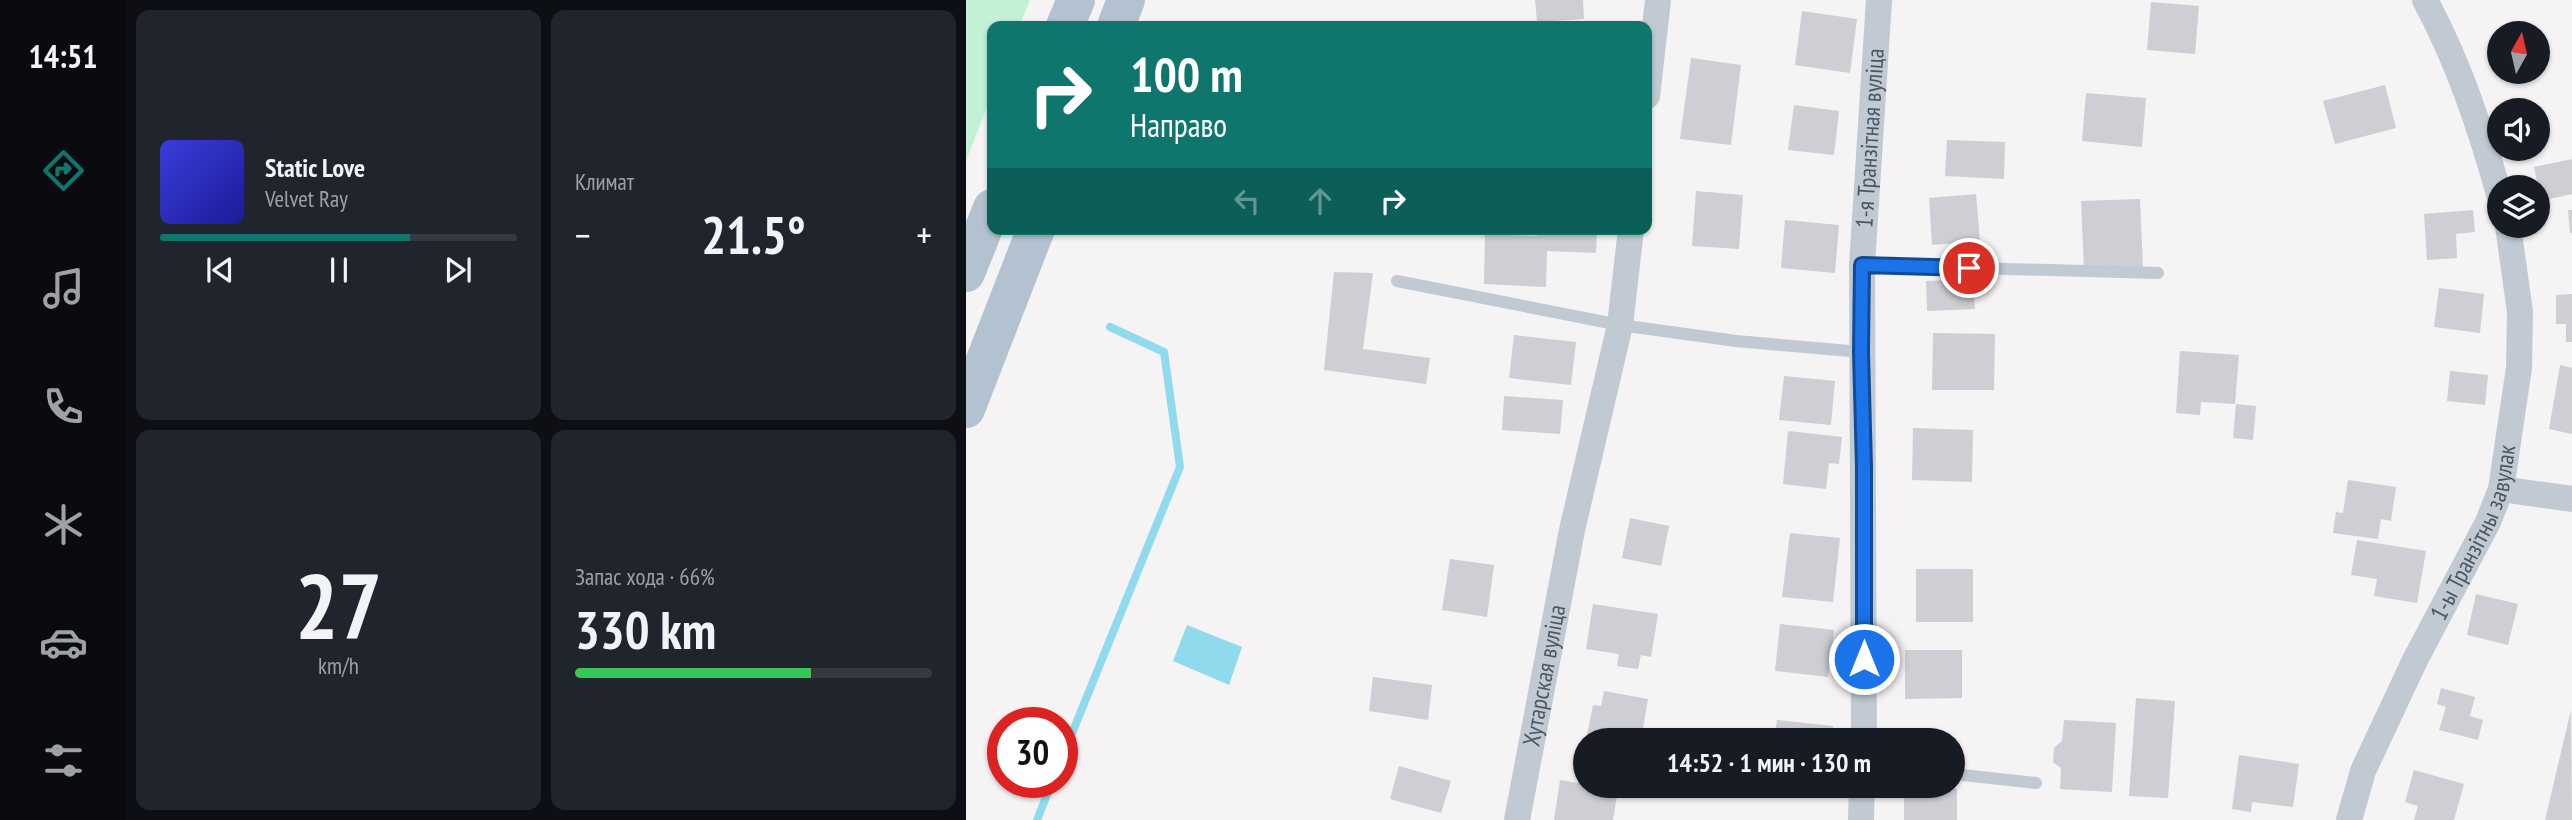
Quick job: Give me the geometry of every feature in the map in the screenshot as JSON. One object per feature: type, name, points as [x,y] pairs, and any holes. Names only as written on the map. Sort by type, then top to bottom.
[{"type":"main road","points":[[1067,21],[1076,0]]},
{"type":"main road","points":[[1118,21],[1126,0]]},
{"type":"main road","points":[[966,273],[987,220]]},
{"type":"main road","points":[[966,408],[1034,235]]},
{"type":"street","points":[[1652,52],[1658,0]]},
{"type":"street","name":"1-я Транзітная вуліца","points":[[1864,728],[1862,265],[1879,0]]},
{"type":"street","points":[[2425,0],[2445,36],[2484,140],[2494,175]]},
{"type":"street","points":[[1620,325],[1630,235]]},
{"type":"street","name":"1-ы Транзітны завулак","points":[[2349,820],[2363,771],[2415,660],[2488,522],[2501,489],[2519,368],[2520,312],[2510,238]]},
{"type":"street","name":"Хутарская вуліца","points":[[1517,820],[1572,530],[1620,325]]},
{"type":"street","points":[[2501,489],[2572,499]]},
{"type":"street","points":[[1861,820],[1862,798]]},
{"type":"lane","points":[[1862,265],[2158,273]]},
{"type":"lane","points":[[1397,281],[1620,325],[1736,341],[1861,352]]},
{"type":"lane","points":[[1965,775],[2036,783]]},
{"type":"green space","points":[[966,0],[1030,0],[1021,21],[987,21],[987,107],[966,161]]},
{"type":"water","points":[[1187,625],[1242,647],[1229,685],[1173,661]]},
{"type":"building","points":[[1535,0],[1583,0],[1584,19],[1537,21]]},
{"type":"building","points":[[2151,2],[2199,6],[2195,54],[2147,50]]},
{"type":"building","points":[[1802,11],[1857,19],[1850,73],[1795,65]]},
{"type":"building","points":[[1691,58],[1741,65],[1731,145],[1680,139]]},
{"type":"building","points":[[2385,85],[2396,128],[2335,144],[2323,101]]},
{"type":"building","points":[[2086,93],[2146,98],[2142,147],[2082,141]]},
{"type":"building","points":[[1794,105],[1839,111],[1834,155],[1788,150]]},
{"type":"building","points":[[1947,140],[2005,142],[2004,179],[1945,176]]},
{"type":"building","points":[[2572,159],[2572,194],[2550,199],[2550,175],[2536,175],[2534,167]]},
{"type":"building","points":[[1696,191],[1743,195],[1739,249],[1692,246]]},
{"type":"building","points":[[1976,194],[1980,241],[1932,245],[1929,198]]},
{"type":"building","points":[[2140,199],[2143,267],[2084,270],[2081,201]]},
{"type":"building","points":[[2473,210],[2475,232],[2456,234],[2457,258],[2427,260],[2424,214]]},
{"type":"building","points":[[2568,210],[2572,210],[2572,233],[2570,233]]},
{"type":"building","points":[[1785,220],[1839,225],[1835,273],[1781,268]]},
{"type":"building","points":[[1485,235],[1597,235],[1596,253],[1547,251],[1546,287],[1484,284]]},
{"type":"building","points":[[1334,272],[1373,273],[1363,349],[1430,358],[1426,384],[1324,370]]},
{"type":"building","points":[[1973,279],[1975,309],[1927,311],[1926,281]]},
{"type":"building","points":[[2439,288],[2484,294],[2480,333],[2434,327]]},
{"type":"building","points":[[2572,294],[2572,342],[2566,342],[2566,324],[2556,324],[2556,295]]},
{"type":"building","points":[[1933,333],[1995,334],[1994,390],[1932,390]]},
{"type":"building","points":[[1514,335],[1576,342],[1571,385],[1509,378]]},
{"type":"building","points":[[2180,351],[2239,355],[2235,404],[2201,402],[2200,415],[2176,413]]},
{"type":"building","points":[[2560,365],[2572,368],[2572,434],[2549,429]]},
{"type":"building","points":[[2450,371],[2488,375],[2485,405],[2447,401]]},
{"type":"building","points":[[1784,376],[1835,381],[1831,425],[1779,420]]},
{"type":"building","points":[[1504,396],[1563,400],[1560,434],[1502,430]]},
{"type":"building","points":[[2236,404],[2256,406],[2253,440],[2233,438]]},
{"type":"building","points":[[1913,428],[1973,430],[1972,482],[1912,480]]},
{"type":"building","points":[[1788,431],[1842,437],[1839,464],[1829,463],[1826,489],[1783,484]]},
{"type":"building","points":[[2348,480],[2396,487],[2391,521],[2381,519],[2378,539],[2333,533],[2336,512],[2343,513]]},
{"type":"building","points":[[1630,518],[1669,526],[1661,566],[1622,558]]},
{"type":"building","points":[[1790,533],[1840,538],[1833,602],[1782,597]]},
{"type":"building","points":[[2357,540],[2426,551],[2417,603],[2374,596],[2377,579],[2351,575]]},
{"type":"building","points":[[1450,559],[1494,565],[1487,617],[1442,610]]},
{"type":"building","points":[[1916,569],[1973,569],[1973,622],[1916,622]]},
{"type":"building","points":[[2476,594],[2518,604],[2508,645],[2467,635]]},
{"type":"building","points":[[1593,604],[1658,614],[1651,657],[1641,655],[1638,669],[1617,666],[1619,654],[1586,649]]},
{"type":"building","points":[[1780,624],[1834,630],[1828,677],[1775,671]]},
{"type":"building","points":[[1905,650],[1962,650],[1962,698],[1905,699]]},
{"type":"building","points":[[1373,677],[1432,685],[1428,720],[1369,711]]},
{"type":"building","points":[[2441,688],[2475,697],[2470,716],[2483,720],[2478,740],[2439,730],[2446,707],[2437,704]]},
{"type":"building","points":[[1604,691],[1648,699],[1643,728],[1588,728],[1593,705],[1601,706]]},
{"type":"building","points":[[2136,698],[2175,701],[2168,798],[2129,796]]},
{"type":"building","points":[[2571,710],[2572,820],[2545,820]]},
{"type":"building","points":[[1777,720],[1833,726],[1833,728],[1776,728]]},
{"type":"building","points":[[2064,720],[2116,723],[2112,792],[2060,789],[2061,768],[2053,762],[2054,748],[2062,741]]},
{"type":"building","points":[[2239,755],[2299,764],[2293,807],[2252,802],[2251,812],[2232,809]]},
{"type":"building","points":[[1399,766],[1451,781],[1441,813],[1390,799]]},
{"type":"building","points":[[2414,770],[2464,784],[2454,820],[2414,820],[2418,806],[2405,802]]},
{"type":"building","points":[[1560,780],[1573,782],[1573,798],[1617,798],[1613,820],[1554,820]]},
{"type":"building","points":[[1904,798],[1957,798],[1957,820],[1904,820]]},
{"type":"waterway","points":[[1078,719],[1180,467],[1164,352],[1110,327]]},
{"type":"waterway","points":[[1037,820],[1046,798]]},
{"type":"route","points":[[1864,659],[1862,265],[1969,268]]}]
